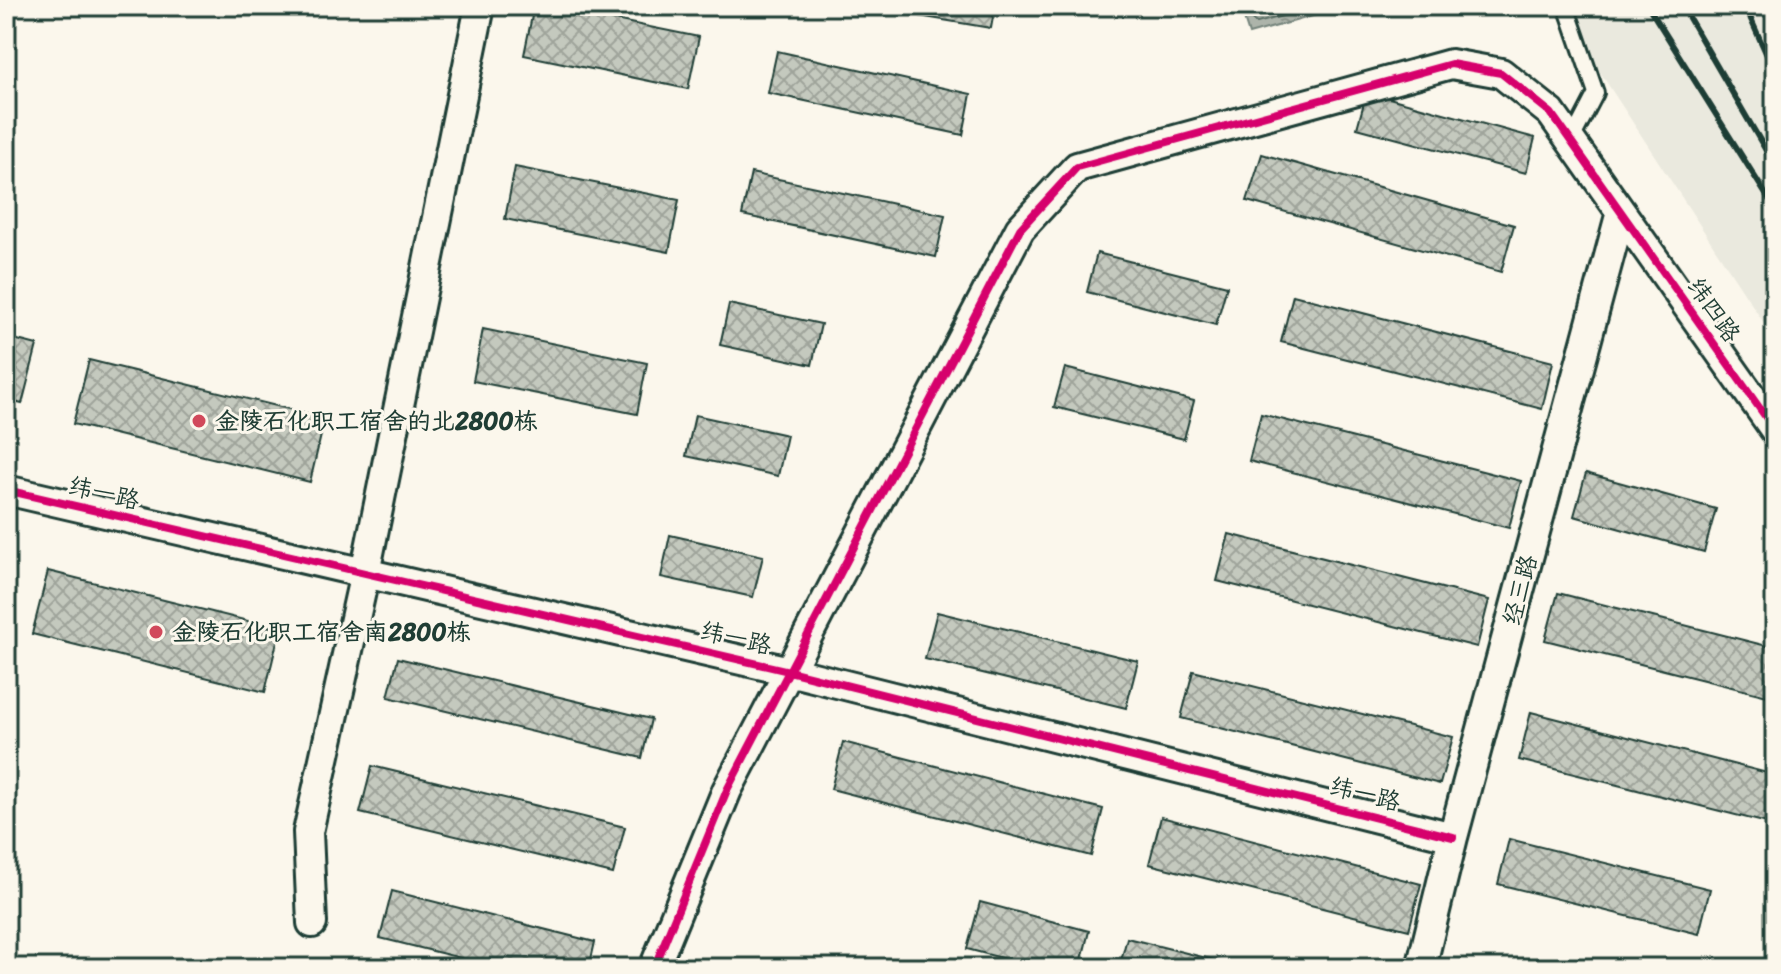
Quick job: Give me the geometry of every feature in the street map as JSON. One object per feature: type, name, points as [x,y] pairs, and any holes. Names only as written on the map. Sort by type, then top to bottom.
[{"type":"street","points":[[312,923],[308,832],[365,573],[480,6]]},
{"type":"street","name":"纬四路","points":[[654,968],[727,790],[1020,229],[1077,167],[1451,64],[1501,73],[1551,113],[1775,430]]},
{"type":"street","name":"经三路","points":[[1421,968],[1453,837],[1621,212]]},
{"type":"street","name":"纬一路","points":[[6,490],[789,671],[1453,837]]},
{"type":"lane","points":[[1566,6],[1596,93],[1571,141]]},
{"type":"shaded area","points":[[1562,6],[1775,6],[1775,340],[1560,11]]},
{"type":"water","points":[[1240,6],[1348,6],[1249,34]]},
{"type":"building","points":[[534,6],[699,37],[688,89],[524,55]]},
{"type":"building","points":[[902,6],[995,6],[991,28],[901,13]]},
{"type":"building","points":[[777,51],[971,94],[963,135],[768,93]]},
{"type":"building","points":[[1367,92],[1535,138],[1526,173],[1357,128]]},
{"type":"building","points":[[1262,154],[1514,225],[1501,272],[1247,201]]},
{"type":"building","points":[[515,167],[679,200],[669,252],[505,219]]},
{"type":"building","points":[[751,173],[945,215],[936,257],[742,215]]},
{"type":"building","points":[[1097,253],[1227,286],[1216,325],[1087,292]]},
{"type":"building","points":[[1293,295],[1553,362],[1542,409],[1281,342]]},
{"type":"building","points":[[729,304],[821,324],[812,365],[720,345]]},
{"type":"building","points":[[483,329],[647,363],[637,414],[473,381]]},
{"type":"building","points":[[6,337],[37,345],[22,404],[6,400]]},
{"type":"building","name":"金陵石化职工宿舍的北2800栋","points":[[89,360],[325,418],[310,482],[73,424]]},
{"type":"building","points":[[1065,368],[1194,401],[1184,439],[1054,407]]},
{"type":"building","points":[[1261,414],[1521,481],[1509,528],[1249,461]]},
{"type":"building","points":[[695,415],[787,435],[778,476],[686,456]]},
{"type":"building","points":[[1586,473],[1716,509],[1704,552],[1574,516]]},
{"type":"building","points":[[1229,534],[1489,600],[1477,647],[1217,581]]},
{"type":"building","points":[[670,535],[763,556],[753,597],[661,577]]},
{"type":"building","name":"金陵石化职工宿舍南2800栋","points":[[48,571],[280,629],[265,692],[32,634]]},
{"type":"building","points":[[1558,593],[1775,648],[1775,698],[1545,640]]},
{"type":"building","points":[[937,612],[1138,661],[1126,708],[925,659]]},
{"type":"building","points":[[398,658],[651,719],[642,758],[388,697]]},
{"type":"building","points":[[1193,671],[1453,737],[1440,784],[1181,718]]},
{"type":"building","points":[[1531,712],[1775,775],[1775,825],[1519,760]]},
{"type":"building","points":[[843,742],[1103,809],[1091,856],[831,789]]},
{"type":"building","points":[[372,766],[625,827],[613,874],[360,813]]},
{"type":"building","points":[[1161,817],[1421,884],[1409,930],[1149,864]]},
{"type":"building","points":[[1509,839],[1710,889],[1699,934],[1498,884]]},
{"type":"building","points":[[392,891],[595,942],[589,968],[501,968],[380,938]]},
{"type":"building","points":[[980,902],[1089,931],[1080,968],[1040,968],[967,949]]},
{"type":"building","points":[[1127,938],[1246,968],[1119,968]]},
{"type":"railway","points":[[1648,6],[1775,209]]},
{"type":"railway","points":[[1682,6],[1775,166]]},
{"type":"railway","points":[[1745,6],[1775,73]]},
{"type":"cycle path","points":[[654,968],[727,790],[1020,229],[1077,167],[1451,64],[1501,73],[1551,113],[1775,430]]},
{"type":"cycle path","points":[[6,490],[789,671],[1453,837]]},
{"type":"place","name":"金陵石化职工宿舍的北2800栋","points":[[199,421]]},
{"type":"place","name":"金陵石化职工宿舍南2800栋","points":[[156,632]]}]
